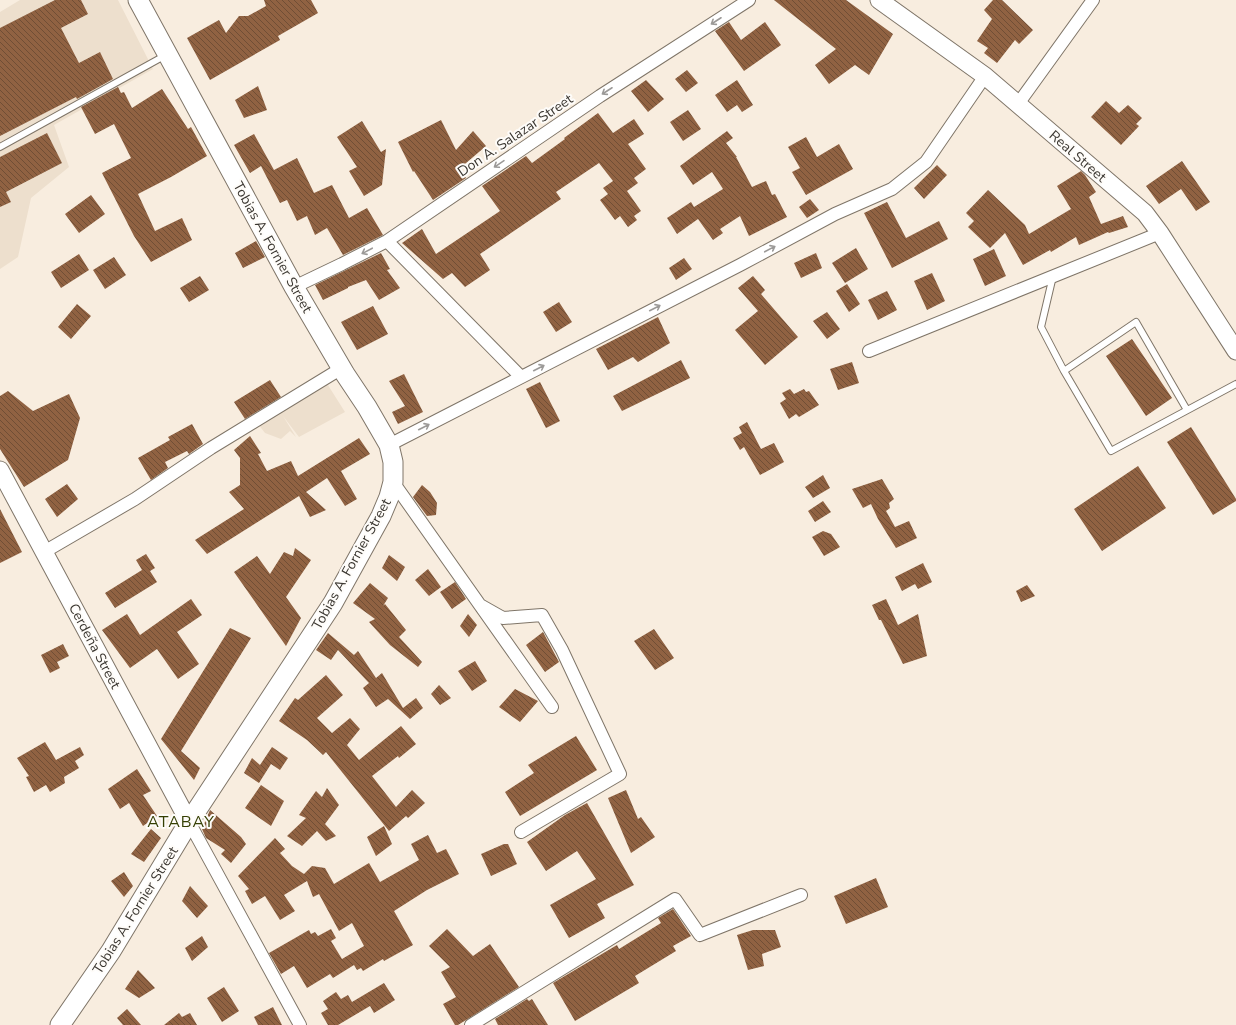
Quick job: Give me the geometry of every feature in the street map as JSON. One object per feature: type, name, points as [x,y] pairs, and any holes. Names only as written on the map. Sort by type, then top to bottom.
[{"type":"main road","name":"Tobias A. Fornier Street","points":[[60,1025],[111,952],[189,822],[333,603],[380,516],[389,497],[392,482],[393,462],[389,445],[367,406],[342,368],[294,287],[138,0]]},
{"type":"main road","name":"Real Street","points":[[879,0],[985,76],[1145,213],[1160,233],[1236,351]]},
{"type":"main road","name":"Cerdeña Street","points":[[0,470],[189,822]]},
{"type":"street","name":"Don A. Salazar Street","points":[[294,287],[387,241],[600,96],[749,0]]},
{"type":"street","points":[[1018,104],[1093,0]]},
{"type":"street","points":[[389,445],[740,265],[835,214],[892,189],[926,162],[985,76]]},
{"type":"street","points":[[869,351],[1160,233]]},
{"type":"street","points":[[387,241],[521,377]]},
{"type":"street","points":[[44,552],[140,496],[211,448],[342,368]]},
{"type":"street","points":[[392,482],[552,707]]},
{"type":"street","points":[[480,605],[503,618],[542,615],[562,650],[620,774],[521,832]]},
{"type":"street","points":[[189,822],[300,1025]]},
{"type":"street","points":[[471,1025],[675,900],[700,935],[801,895]]},
{"type":"lane","points":[[0,147],[167,54]]},
{"type":"lane","points":[[1053,276],[1041,327],[1064,371],[1111,451],[1236,384]]},
{"type":"lane","points":[[1064,371],[1136,322],[1187,410]]},
{"type":"shaded area","points":[[20,0],[118,0],[153,69],[54,125],[69,167],[31,198],[18,257],[0,269],[0,12]]},
{"type":"shaded area","points":[[326,382],[345,412],[299,437],[283,416],[296,437],[290,431],[281,439],[265,433],[258,424]]},
{"type":"building","points":[[55,0],[81,0],[88,14],[61,28],[79,63],[100,52],[113,79],[77,99],[76,97],[0,136],[0,28]]},
{"type":"building","points":[[264,0],[311,0],[318,13],[278,36],[280,40],[210,80],[187,38],[219,20],[226,33],[239,16],[248,16],[266,6]]},
{"type":"building","points":[[774,0],[846,0],[893,34],[869,75],[855,65],[829,84],[815,65],[836,49]]},
{"type":"building","points":[[993,0],[1002,0],[1033,30],[1019,44],[1015,40],[997,63],[984,53],[988,48],[977,41],[992,19],[984,10]]},
{"type":"building","points":[[729,22],[741,40],[765,22],[781,45],[744,71],[715,31]]},
{"type":"building","points":[[687,70],[698,83],[686,92],[675,79]]},
{"type":"building","points":[[646,80],[664,99],[648,112],[631,91]]},
{"type":"building","points":[[737,80],[753,105],[742,112],[737,105],[727,112],[715,95]]},
{"type":"building","points":[[258,86],[267,110],[244,118],[235,100]]},
{"type":"building","points":[[118,87],[121,93],[124,92],[132,108],[162,89],[188,129],[191,127],[207,156],[138,194],[155,231],[182,218],[192,240],[151,262],[134,236],[102,173],[131,158],[114,124],[95,134],[81,107]]},
{"type":"building","points":[[1106,101],[1119,113],[1128,105],[1142,118],[1136,124],[1139,126],[1121,145],[1091,117]]},
{"type":"building","points":[[688,110],[701,129],[683,141],[670,122]]},
{"type":"building","points":[[598,113],[613,133],[634,119],[644,134],[628,144],[646,169],[634,178],[638,183],[627,191],[641,211],[634,216],[637,220],[628,227],[620,216],[615,220],[600,200],[608,194],[603,188],[613,181],[599,163],[556,192],[561,199],[480,254],[490,270],[465,287],[452,273],[443,279],[402,243],[422,229],[436,254],[500,211],[482,186],[526,156],[532,163]]},
{"type":"building","points":[[441,120],[456,150],[473,131],[486,146],[459,169],[466,178],[433,200],[414,171],[413,172],[398,142]]},
{"type":"building","points":[[362,121],[381,152],[386,149],[382,185],[364,196],[349,171],[357,167],[337,137]]},
{"type":"building","points":[[727,131],[733,138],[726,143],[737,157],[752,187],[766,181],[772,195],[775,194],[787,217],[749,236],[740,216],[720,229],[723,233],[713,240],[698,219],[677,234],[667,218],[691,202],[694,207],[723,189],[712,172],[693,185],[680,166]]},
{"type":"building","points":[[47,133],[62,163],[6,192],[11,202],[0,207],[0,157]]},
{"type":"building","points":[[254,134],[274,170],[297,158],[314,193],[332,185],[349,218],[367,208],[383,235],[343,255],[327,228],[315,235],[307,216],[297,221],[287,200],[280,203],[261,166],[250,173],[234,145]]},
{"type":"building","points":[[806,137],[817,157],[839,144],[853,169],[806,195],[792,172],[800,168],[788,147]]},
{"type":"building","points":[[1182,161],[1210,202],[1196,211],[1181,189],[1159,204],[1146,186]]},
{"type":"building","points":[[937,165],[947,175],[924,199],[914,188]]},
{"type":"building","points":[[1081,171],[1096,192],[1089,197],[1101,224],[1123,216],[1128,227],[1109,233],[1108,232],[1079,245],[1076,237],[1051,252],[1050,250],[1023,265],[1005,233],[990,248],[968,227],[974,221],[966,213],[988,190],[1025,225],[1029,234],[1071,209],[1057,186]]},
{"type":"building","points":[[91,195],[105,214],[79,233],[65,214]]},
{"type":"building","points":[[810,199],[819,210],[807,218],[799,207]]},
{"type":"building","points":[[887,202],[906,238],[939,221],[948,239],[892,268],[864,213]]},
{"type":"building","points":[[256,241],[265,257],[243,268],[235,253]]},
{"type":"building","points":[[856,248],[868,269],[845,283],[832,263]]},
{"type":"building","points":[[994,249],[1006,276],[985,286],[973,259]]},
{"type":"building","points":[[381,253],[390,269],[387,270],[400,288],[379,300],[366,280],[348,287],[323,300],[315,285]]},
{"type":"building","points":[[816,253],[822,268],[801,278],[794,263]]},
{"type":"building","points":[[79,254],[89,270],[61,288],[51,272]]},
{"type":"building","points":[[114,257],[126,275],[105,289],[93,270]]},
{"type":"building","points":[[684,258],[692,269],[676,280],[669,268]]},
{"type":"building","points":[[932,273],[945,301],[927,310],[914,281]]},
{"type":"building","points":[[200,276],[209,290],[189,302],[180,288]]},
{"type":"building","points":[[753,276],[765,290],[761,294],[798,337],[765,365],[735,330],[758,311],[738,288]]},
{"type":"building","points":[[847,284],[860,304],[849,312],[836,291]]},
{"type":"building","points":[[887,291],[897,310],[878,320],[868,300]]},
{"type":"building","points":[[559,302],[572,322],[556,332],[543,312]]},
{"type":"building","points":[[77,304],[91,316],[71,339],[58,327]]},
{"type":"building","points":[[373,306],[388,334],[357,350],[341,322]]},
{"type":"building","points":[[827,312],[840,329],[827,339],[813,321]]},
{"type":"building","points":[[658,317],[670,343],[638,362],[633,357],[608,370],[596,349]]},
{"type":"building","points":[[1132,339],[1172,398],[1146,416],[1106,356]]},
{"type":"building","points":[[681,360],[690,378],[622,411],[613,396]]},
{"type":"building","points":[[852,362],[859,383],[838,390],[830,369]]},
{"type":"building","points":[[404,374],[423,412],[398,424],[392,412],[405,406],[389,381]]},
{"type":"building","points":[[270,380],[281,397],[245,419],[234,402]]},
{"type":"building","points":[[540,382],[560,421],[546,428],[526,389]]},
{"type":"building","points":[[790,389],[794,394],[804,389],[806,392],[809,391],[819,405],[799,417],[796,414],[789,419],[780,403],[786,399],[782,393]]},
{"type":"building","points":[[8,391],[33,411],[69,394],[80,418],[68,460],[24,487],[0,449],[0,396]]},
{"type":"building","points":[[747,422],[761,449],[774,443],[784,462],[760,475],[744,447],[740,450],[733,438],[742,433],[739,427]]},
{"type":"building","points":[[192,424],[203,444],[189,454],[187,451],[165,462],[168,468],[151,480],[138,458],[170,440],[168,437]]},
{"type":"building","points":[[1191,427],[1236,499],[1236,501],[1213,515],[1167,442]]},
{"type":"building","points":[[250,436],[261,453],[258,454],[267,471],[291,461],[298,476],[359,438],[370,454],[341,471],[357,499],[345,506],[327,478],[306,492],[326,510],[310,517],[299,496],[207,554],[195,540],[244,509],[229,492],[240,485],[240,458],[234,450]]},
{"type":"building","points":[[1138,466],[1166,508],[1102,551],[1074,509]]},
{"type":"building","points":[[823,475],[830,488],[813,498],[805,487]]},
{"type":"building","points":[[882,479],[894,499],[889,503],[890,508],[886,511],[895,527],[909,521],[917,538],[896,548],[878,519],[871,504],[863,508],[852,489]]},
{"type":"building","points":[[67,484],[78,499],[57,517],[45,499]]},
{"type":"building","points":[[422,485],[430,492],[437,503],[436,515],[427,516],[413,497]]},
{"type":"building","points":[[823,501],[831,512],[815,522],[808,511]]},
{"type":"building","points":[[0,509],[22,552],[0,563]]},
{"type":"building","points":[[823,531],[831,534],[840,547],[824,556],[812,537]]},
{"type":"building","points":[[295,548],[311,560],[286,597],[301,618],[286,646],[234,572],[257,556],[270,574],[284,552],[293,556]]},
{"type":"building","points":[[146,554],[155,568],[150,571],[157,582],[115,608],[105,593],[142,570],[136,560]]},
{"type":"building","points":[[389,555],[405,567],[397,581],[382,568]]},
{"type":"building","points":[[923,563],[932,582],[918,589],[915,584],[902,591],[895,577]]},
{"type":"building","points":[[428,569],[441,587],[429,596],[415,580]]},
{"type":"building","points":[[455,582],[466,599],[452,609],[440,592]]},
{"type":"building","points":[[370,583],[388,598],[383,606],[385,604],[406,630],[399,637],[422,662],[418,667],[390,645],[369,622],[375,619],[353,603]]},
{"type":"building","points":[[1027,585],[1035,596],[1021,602],[1016,591]]},
{"type":"building","points":[[191,599],[202,615],[177,632],[199,664],[178,679],[157,649],[130,668],[102,630],[127,614],[140,635]]},
{"type":"building","points":[[886,599],[898,625],[918,614],[927,656],[903,664],[872,605]]},
{"type":"building","points":[[468,614],[477,625],[469,637],[460,626]]},
{"type":"building","points":[[230,628],[251,638],[181,751],[200,768],[194,780],[161,739]]},
{"type":"building","points":[[654,629],[674,658],[655,670],[634,641]]},
{"type":"building","points":[[543,632],[559,662],[545,672],[526,645]]},
{"type":"building","points":[[328,633],[354,655],[358,651],[376,678],[382,673],[403,708],[416,698],[423,708],[410,719],[388,699],[376,707],[363,688],[369,683],[338,650],[331,660],[316,650]]},
{"type":"building","points":[[63,644],[69,656],[57,662],[60,668],[50,673],[41,655]]},
{"type":"building","points":[[475,661],[487,681],[472,691],[458,671]]},
{"type":"building","points":[[326,675],[343,695],[317,718],[332,733],[350,718],[360,729],[347,745],[359,760],[401,726],[416,744],[399,758],[398,756],[372,776],[396,807],[412,790],[425,803],[408,818],[406,816],[389,831],[326,752],[323,755],[307,740],[279,721],[295,698],[298,700]]},
{"type":"building","points":[[439,685],[451,698],[440,705],[431,694]]},
{"type":"building","points":[[515,689],[538,701],[520,722],[499,707]]},
{"type":"building","points":[[576,736],[597,770],[520,816],[505,792],[534,773],[528,765]]},
{"type":"building","points":[[45,742],[56,760],[80,747],[84,755],[75,761],[79,768],[64,777],[65,783],[50,792],[46,785],[34,792],[26,777],[29,776],[17,758]]},
{"type":"building","points":[[272,747],[288,758],[280,770],[271,764],[259,783],[244,773],[252,758],[260,765]]},
{"type":"building","points":[[137,769],[151,791],[143,795],[157,816],[143,826],[129,803],[120,809],[108,789]]},
{"type":"building","points":[[261,785],[284,801],[271,826],[245,808]]},
{"type":"building","points":[[327,788],[339,805],[325,824],[336,836],[326,841],[317,831],[302,846],[287,836],[306,818],[299,815],[316,791],[322,797]]},
{"type":"building","points":[[626,790],[638,819],[641,817],[655,837],[631,853],[608,798]]},
{"type":"building","points":[[587,803],[634,885],[597,904],[605,918],[569,938],[550,905],[596,879],[577,851],[546,871],[527,842],[565,815]]},
{"type":"building","points":[[210,810],[241,837],[246,844],[231,863],[221,854],[225,850],[206,838],[202,829]]},
{"type":"building","points":[[384,826],[392,844],[376,856],[367,837]]},
{"type":"building","points":[[151,829],[161,838],[144,862],[131,854]]},
{"type":"building","points":[[428,835],[437,853],[446,849],[459,874],[427,890],[394,911],[413,945],[384,961],[383,959],[363,971],[361,968],[357,970],[354,965],[333,978],[330,974],[307,988],[294,966],[281,974],[269,953],[309,930],[311,934],[315,932],[318,936],[331,929],[336,938],[331,941],[342,959],[364,946],[352,923],[339,931],[319,894],[313,897],[307,881],[284,895],[295,911],[280,920],[265,896],[252,904],[245,891],[249,889],[238,876],[275,838],[285,849],[280,853],[292,866],[304,874],[312,866],[325,868],[334,884],[369,863],[380,882],[419,860],[411,844]]},
{"type":"building","points":[[504,844],[508,844],[517,864],[491,876],[481,854]]},
{"type":"building","points":[[124,872],[133,886],[124,897],[111,881]]},
{"type":"building","points":[[876,878],[888,907],[846,924],[834,896]]},
{"type":"building","points":[[190,886],[208,906],[197,918],[182,901]]},
{"type":"building","points":[[673,909],[691,936],[673,946],[676,951],[635,976],[639,983],[575,1021],[553,983],[617,945],[619,949],[661,923],[658,918]]},
{"type":"building","points":[[447,929],[473,956],[490,944],[519,987],[458,1025],[455,1025],[443,1004],[456,997],[441,972],[450,967],[429,946]]},
{"type":"building","points":[[753,930],[775,930],[781,947],[762,954],[764,966],[748,970],[737,935]]},
{"type":"building","points":[[202,936],[208,947],[192,961],[185,948]]},
{"type":"building","points":[[138,970],[155,988],[139,998],[125,989]]},
{"type":"building","points":[[384,983],[395,1000],[374,1013],[370,1006],[338,1025],[328,1025],[321,1013],[328,1009],[323,1001],[336,992],[341,999],[348,995],[352,1002]]},
{"type":"building","points":[[224,987],[239,1011],[222,1022],[207,998]]},
{"type":"building","points":[[527,999],[529,1001],[532,999],[548,1025],[498,1025],[495,1019]]},
{"type":"building","points":[[273,1007],[282,1025],[258,1025],[254,1017]]},
{"type":"building","points":[[127,1009],[141,1025],[123,1025],[117,1018]]},
{"type":"building","points":[[179,1013],[182,1017],[190,1013],[197,1025],[164,1025]]},
{"type":"district","name":"ATABAY","points":[[181,821]]}]
